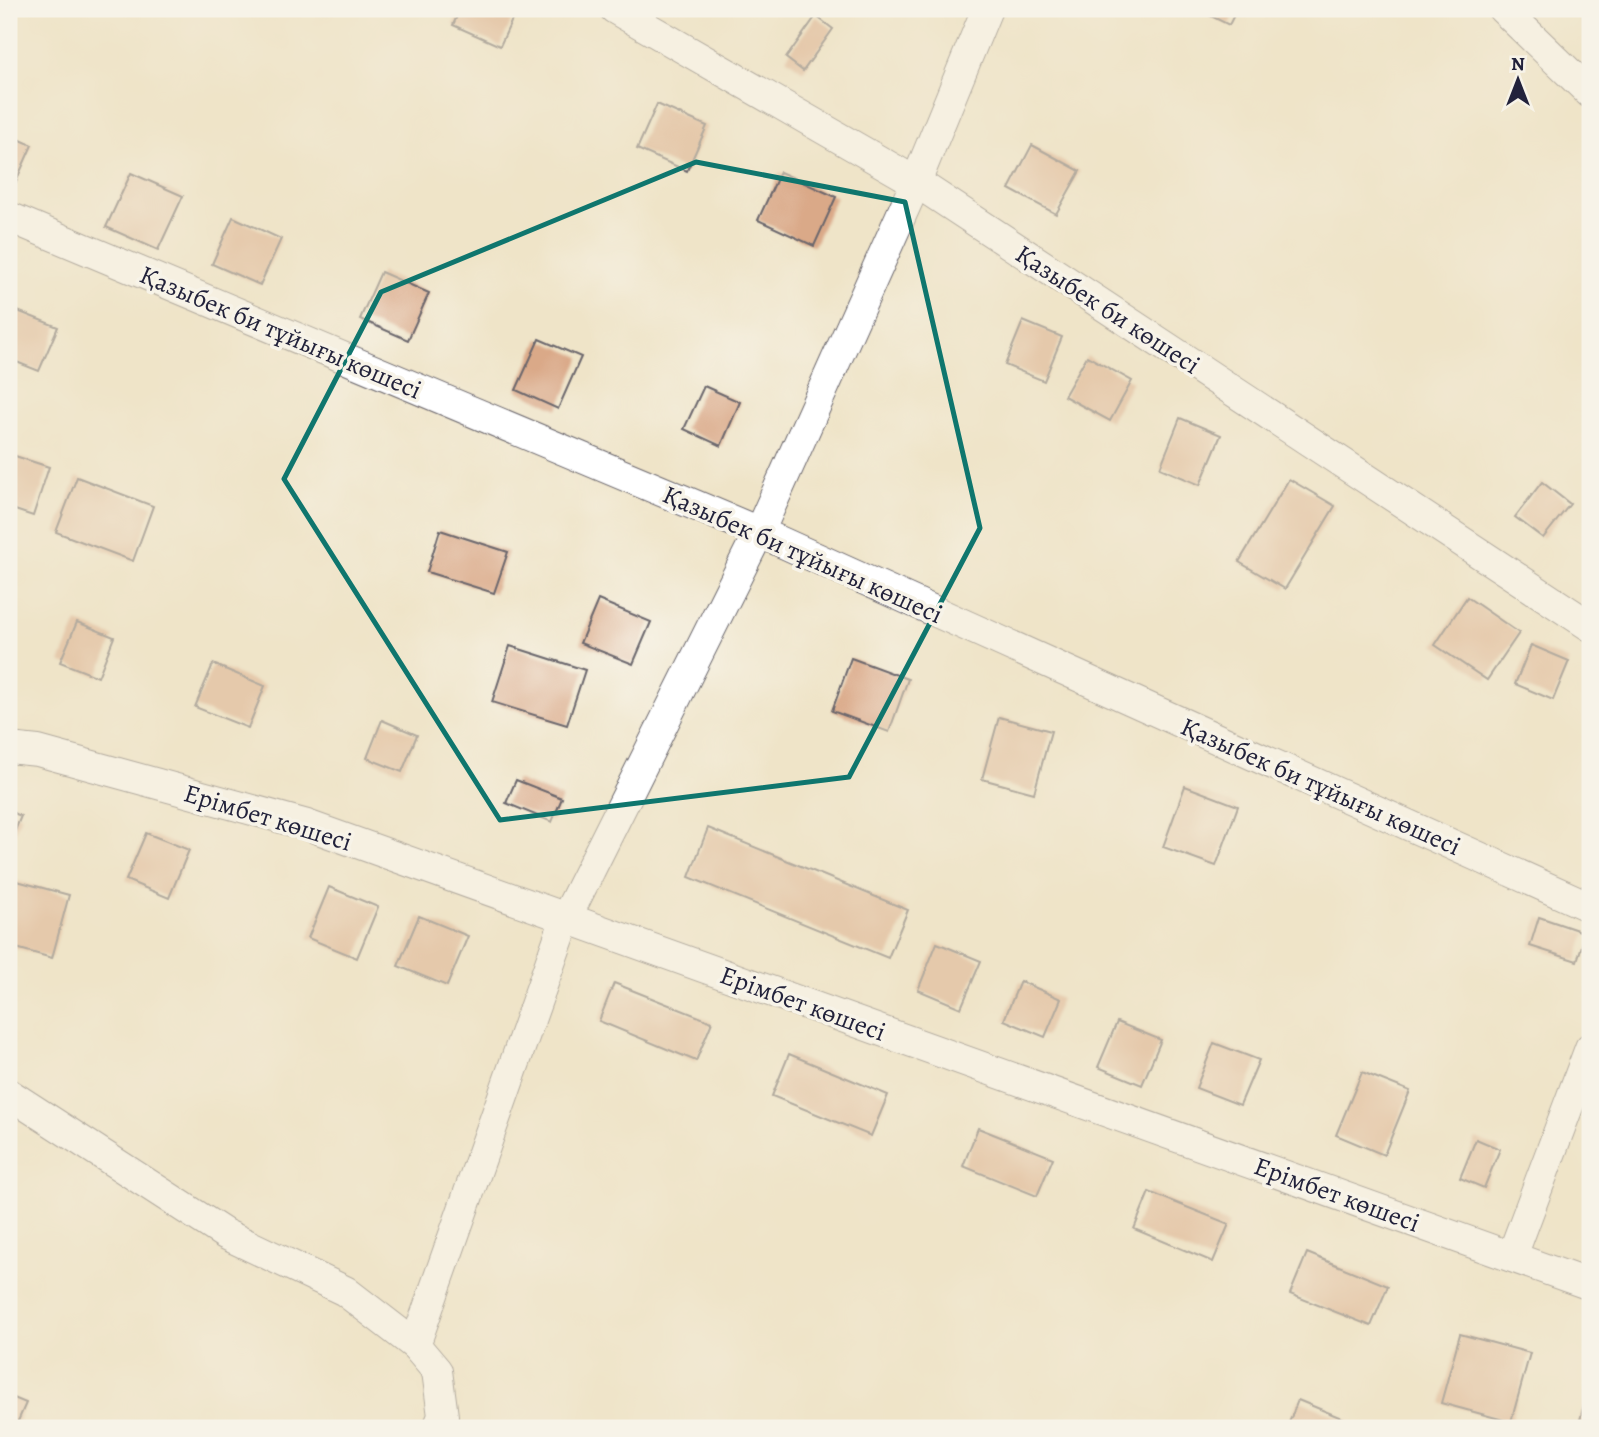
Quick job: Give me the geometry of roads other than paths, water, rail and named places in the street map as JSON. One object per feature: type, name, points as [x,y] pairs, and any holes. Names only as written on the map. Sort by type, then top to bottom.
[{"type":"street","name":"Қазыбек би көшесі","points":[[615,9],[916,182],[1590,626]]},
{"type":"street","points":[[415,1345],[566,918],[759,532],[916,182],[987,9]]},
{"type":"street","points":[[1503,9],[1590,93]]},
{"type":"street","name":"Қазыбек би тұйығы көшесі","points":[[9,217],[759,532],[1590,907]]},
{"type":"street","name":"Ерімбет көшесі","points":[[9,748],[37,751],[307,825],[1590,1284]]},
{"type":"street","points":[[1512,1256],[1590,1048]]},
{"type":"street","points":[[9,1094],[225,1234],[345,1291],[415,1345],[436,1371],[443,1416],[438,1428]]}]
